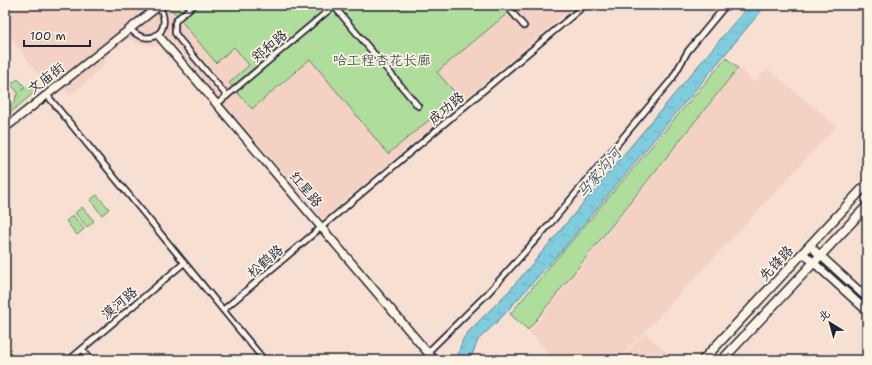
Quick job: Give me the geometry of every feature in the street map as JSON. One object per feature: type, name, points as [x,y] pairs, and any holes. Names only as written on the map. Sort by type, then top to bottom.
[{"type":"main road","name":"文庙街","points":[[5,128],[160,6]]},
{"type":"main road","name":"红星路","points":[[158,35],[434,360]]},
{"type":"main road","name":"先锋路","points":[[703,360],[867,184]]},
{"type":"main road","name":"先锋路","points":[[722,360],[867,206]]},
{"type":"main road","points":[[810,246],[867,298]]},
{"type":"main road","points":[[803,253],[867,311]]},
{"type":"street","points":[[194,5],[177,19],[175,23],[175,33],[227,96]]},
{"type":"street","points":[[334,5],[418,106]]},
{"type":"street","name":"郑和路","points":[[217,104],[334,5]]},
{"type":"street","points":[[506,5],[524,26]]},
{"type":"street","name":"成功路","points":[[322,228],[585,5]]},
{"type":"street","points":[[428,352],[488,293],[550,224],[672,79],[688,51],[726,5]]},
{"type":"street","points":[[130,29],[142,38],[158,35],[164,26],[164,17],[160,6]]},
{"type":"street","points":[[47,95],[264,360]]},
{"type":"street","name":"松鹤路","points":[[223,310],[322,228]]},
{"type":"street","name":"漠河路","points":[[69,360],[184,262]]},
{"type":"street","points":[[82,349],[91,360]]},
{"type":"shaded area","points":[[5,5],[576,5],[323,219],[221,101],[170,38],[161,45],[150,46],[140,44],[129,39],[106,56],[103,67],[94,73],[91,79],[69,96],[54,77],[45,83],[7,33],[5,34]]},
{"type":"shaded area","points":[[739,68],[754,82],[767,69],[837,126],[618,360],[563,360],[553,357],[529,332]]},
{"type":"shaded area","points":[[645,333],[674,360],[620,360]]},
{"type":"green space","name":"哈工程杏花长廊","points":[[168,5],[503,5],[509,12],[437,72],[458,96],[388,154],[310,59],[252,109],[229,83],[249,65],[234,47],[216,63]]},
{"type":"green space","points":[[726,58],[738,68],[528,330],[510,314]]},
{"type":"green space","points":[[18,79],[25,87],[21,91],[27,86],[30,89],[33,87],[36,91],[5,117],[5,110],[15,102],[16,95],[18,93],[11,84]]},
{"type":"green space","points":[[97,195],[109,209],[102,215],[90,200]]},
{"type":"green space","points":[[82,207],[94,221],[87,227],[75,213]]},
{"type":"green space","points":[[73,215],[84,229],[77,235],[66,221]]},
{"type":"water","points":[[749,5],[766,5],[563,249],[500,319],[478,340],[470,360],[456,360],[463,339],[468,332],[509,291]]},
{"type":"water label","name":"马家沟河","points":[[599,173]]}]
